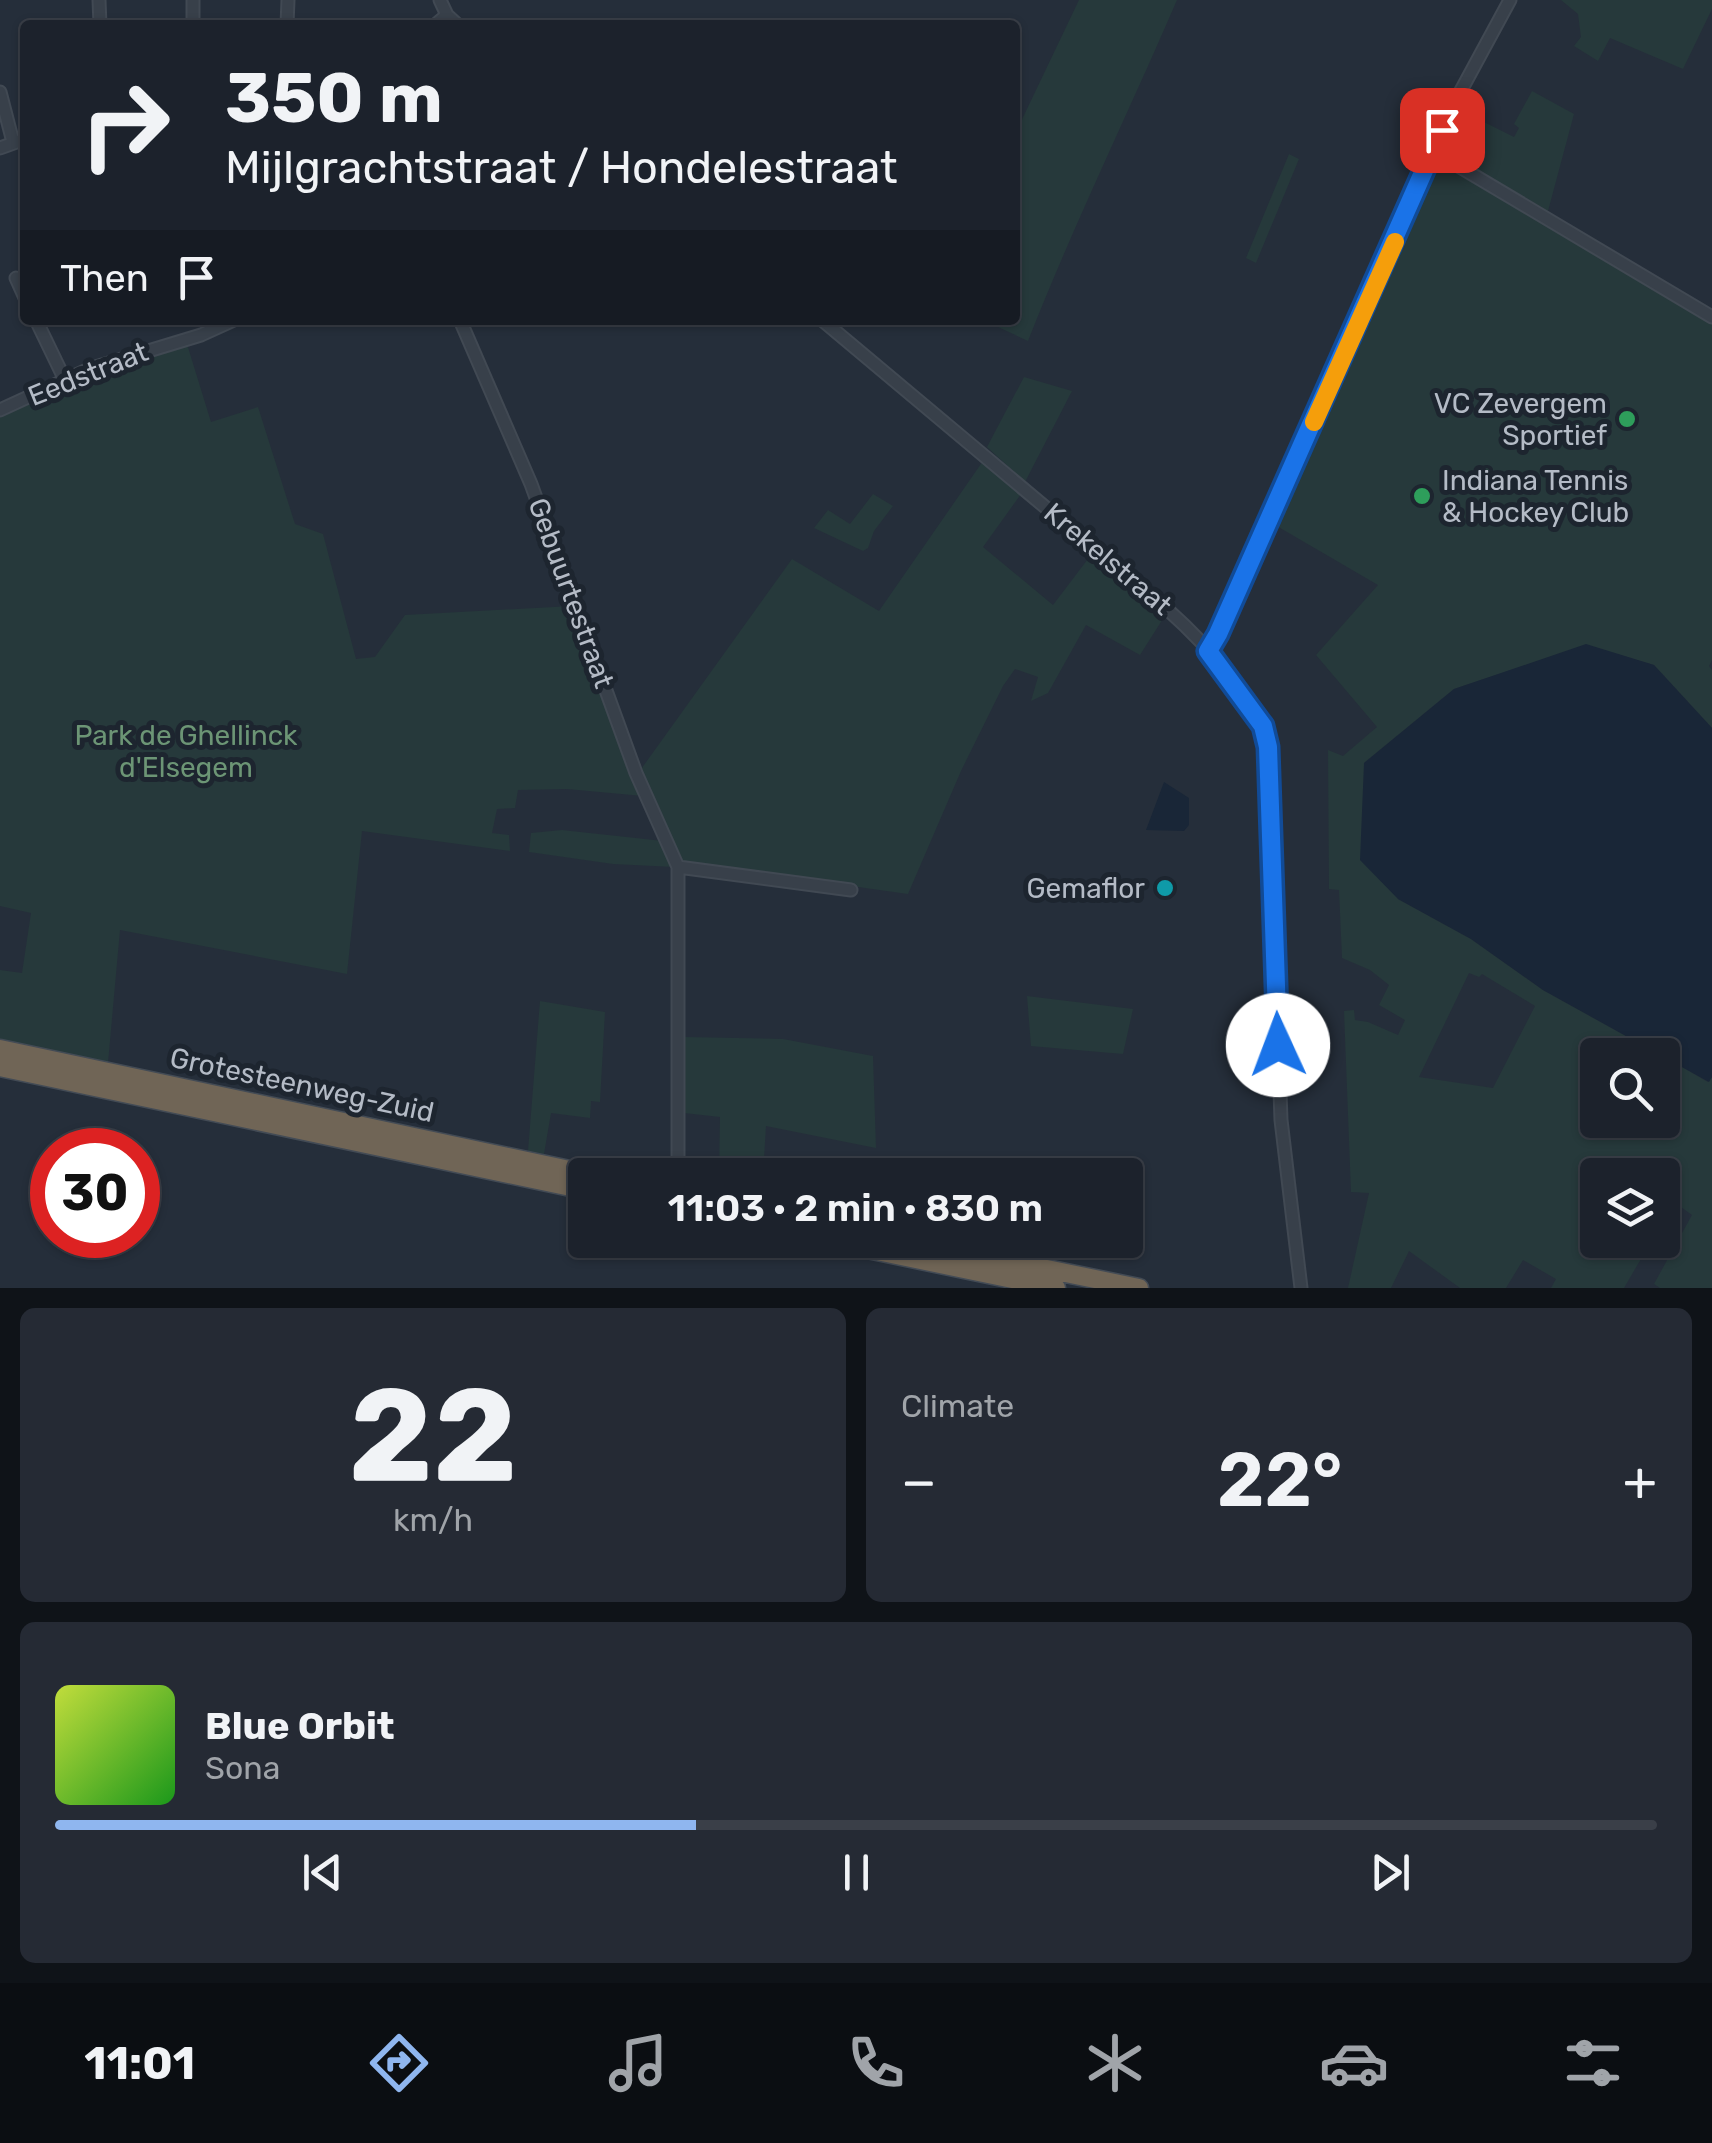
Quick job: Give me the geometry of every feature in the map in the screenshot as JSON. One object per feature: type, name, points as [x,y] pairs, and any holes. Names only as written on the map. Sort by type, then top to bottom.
[{"type":"highway","name":"Grotesteenweg-Zuid","points":[[0,1049],[568,1170]]},
{"type":"highway","name":"Grotesteenweg-Zuid","points":[[0,1067],[568,1186]]},
{"type":"highway","points":[[911,1258],[1056,1288]]},
{"type":"highway","points":[[993,1258],[1139,1288]]},
{"type":"street","points":[[440,0],[453,20]]},
{"type":"street","points":[[1208,651],[1264,534],[1463,83],[1510,0]]},
{"type":"street","points":[[442,20],[448,15]]},
{"type":"street","points":[[0,92],[19,140],[0,148]]},
{"type":"street","points":[[1433,152],[1712,317]]},
{"type":"street","points":[[16,278],[20,287]]},
{"type":"street","points":[[38,325],[65,380]]},
{"type":"street","name":"Eedstraat","points":[[0,410],[120,358],[223,325]]},
{"type":"street","name":"Gebuurtestraat","points":[[462,325],[532,484],[636,774],[678,867],[678,1158]]},
{"type":"street","name":"Krekelstraat","points":[[828,325],[1142,587],[1208,651],[1263,726],[1268,747],[1281,1120],[1301,1288]]},
{"type":"street","points":[[678,867],[851,890]]},
{"type":"green space","points":[[1079,0],[1177,0],[1028,341],[994,325],[1020,325],[1020,124]]},
{"type":"green space","points":[[1561,0],[1712,0],[1712,9],[1683,69],[1610,38],[1598,61],[1574,46],[1581,37],[1578,14]]},
{"type":"green space","points":[[1532,91],[1574,114],[1548,211],[1474,168],[1484,143],[1450,124],[1459,104],[1514,137],[1519,128],[1514,124]]},
{"type":"green space","points":[[1289,154],[1299,159],[1256,263],[1246,258]]},
{"type":"green space","points":[[1438,164],[1712,322],[1712,728],[1654,665],[1586,645],[1454,689],[1364,763],[1398,899],[1471,939],[1543,990],[1629,1038],[1580,1038],[1580,1138],[1680,1138],[1680,1066],[1708,1082],[1712,1077],[1712,1288],[1660,1288],[1654,1284],[1668,1258],[1680,1258],[1680,1237],[1692,1215],[1680,1206],[1680,1158],[1580,1158],[1580,1258],[1642,1258],[1624,1288],[1551,1288],[1556,1279],[1523,1260],[1506,1288],[1460,1288],[1409,1251],[1391,1288],[1348,1288],[1369,1193],[1351,1192],[1344,1011],[1354,1010],[1355,1020],[1398,1035],[1405,1020],[1379,1005],[1389,985],[1370,970],[1342,958],[1339,890],[1329,889],[1328,750],[1343,756],[1377,727],[1316,655],[1378,585],[1275,525]],"holes":[[[1469,973],[1479,977],[1482,974],[1535,1006],[1493,1088],[1419,1077]]]},
{"type":"green space","name":"Park de Ghellinck d'Elsegem","points":[[187,344],[211,422],[258,407],[295,524],[323,534],[356,659],[375,657],[405,615],[572,606],[643,796],[567,789],[518,790],[515,808],[497,809],[492,833],[509,835],[510,851],[362,831],[347,974],[120,930],[108,1063],[0,1040],[0,970],[22,973],[31,913],[0,906],[0,416],[91,374]]},
{"type":"green space","points":[[1024,377],[1072,391],[1025,482],[987,447]]},
{"type":"green space","points":[[983,461],[1021,494],[983,547],[1053,605],[1094,551],[1166,614],[1140,655],[1086,625],[1048,693],[1031,701],[1038,677],[1015,669],[961,771],[908,894],[679,862],[639,772],[792,559],[879,611]]},
{"type":"green space","points":[[873,494],[893,506],[863,551],[814,528],[828,510],[850,524]]},
{"type":"green space","points":[[562,830],[663,841],[674,867],[613,864],[529,852],[531,833]]},
{"type":"green space","points":[[1027,996],[1133,1009],[1123,1054],[1031,1046]]},
{"type":"green space","points":[[540,1001],[605,1012],[600,1102],[591,1101],[590,1118],[551,1113],[544,1154],[528,1151]]},
{"type":"green space","points":[[684,1037],[783,1039],[873,1056],[876,1148],[766,1126],[764,1158],[719,1158],[720,1117],[684,1113]]},
{"type":"water","points":[[1586,644],[1654,665],[1712,728],[1709,1082],[1680,1066],[1680,1038],[1630,1038],[1543,990],[1471,939],[1398,899],[1360,860],[1364,763],[1454,689]]},
{"type":"water","points":[[1164,782],[1189,798],[1189,825],[1184,831],[1146,830]]},
{"type":"slow traffic","points":[[1314,422],[1395,242]]},
{"type":"place","name":"VC Zevergem Sportief","points":[[1627,419]]},
{"type":"place","name":"Indiana Tennis & Hockey Club","points":[[1422,496]]},
{"type":"place","name":"Gemaflor","points":[[1165,888]]},
{"type":"route","points":[[1278,1045],[1268,747],[1263,726],[1208,651],[1442,130]]}]
